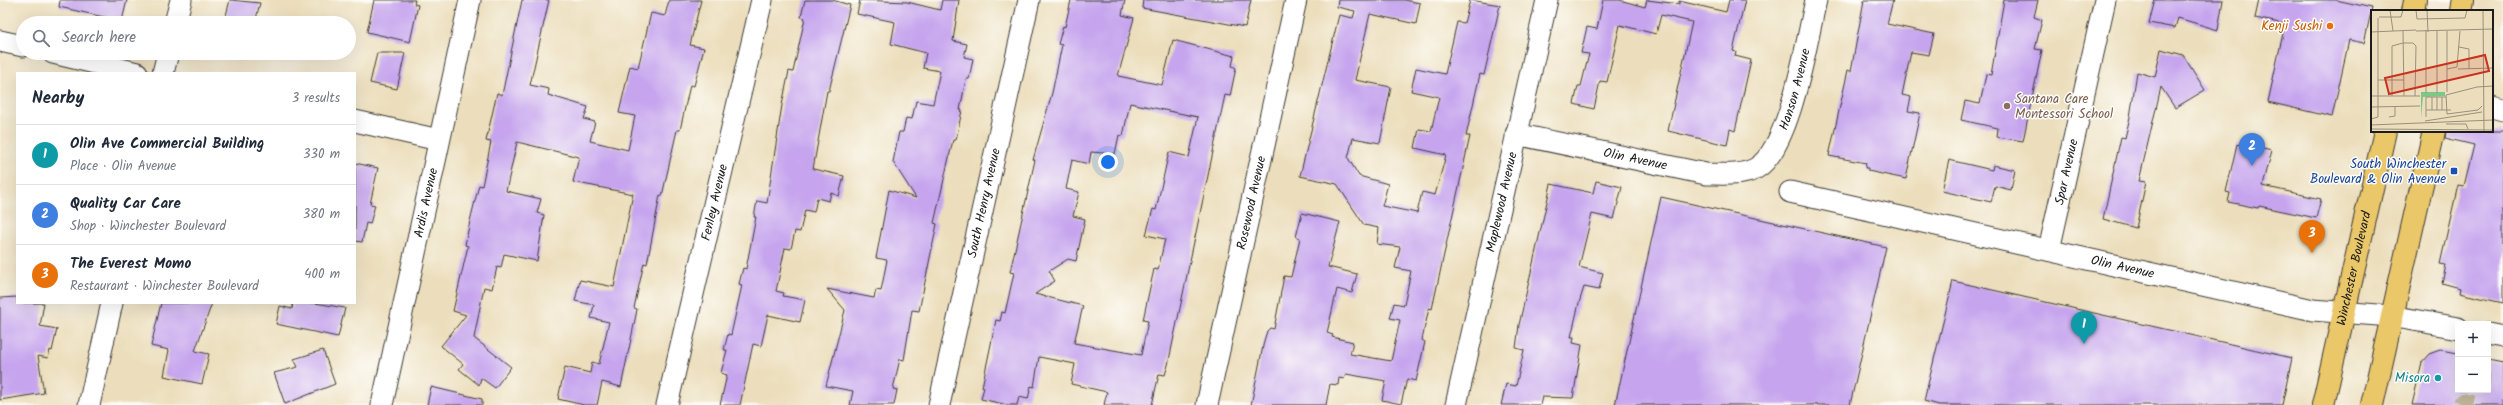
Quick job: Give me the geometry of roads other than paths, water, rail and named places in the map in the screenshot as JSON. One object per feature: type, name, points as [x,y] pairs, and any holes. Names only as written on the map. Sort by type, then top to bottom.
[{"type":"main road","points":[[2413,10],[2415,0]]},
{"type":"main road","points":[[2461,10],[2464,0]]},
{"type":"main road","name":"Winchester Boulevard","points":[[2323,405],[2342,312],[2385,132]]},
{"type":"main road","points":[[2372,405],[2434,132]]},
{"type":"street","points":[[177,16],[180,0]]},
{"type":"street","name":"Ardis Avenue","points":[[382,405],[470,0]]},
{"type":"street","name":"Fenley Avenue","points":[[667,405],[762,0]]},
{"type":"street","name":"South Henry Avenue","points":[[939,405],[1029,0]]},
{"type":"street","name":"Rosewood Avenue","points":[[1207,405],[1296,0]]},
{"type":"street","name":"Maplewood Avenue","points":[[1456,405],[1547,0]]},
{"type":"street","name":"Hanson Avenue","points":[[1754,170],[1766,161],[1778,144],[1785,127],[1816,0]]},
{"type":"street","name":"Spar Avenue","points":[[2048,250],[2104,0]]},
{"type":"street","points":[[0,41],[16,44]]},
{"type":"street","points":[[83,60],[134,72]]},
{"type":"street","points":[[163,72],[166,60]]},
{"type":"street","points":[[2493,107],[2503,110]]},
{"type":"street","points":[[356,120],[439,140]]},
{"type":"street","name":"Olin Avenue","points":[[1516,134],[1706,174],[1737,174],[1754,170]]},
{"type":"street","name":"Olin Avenue","points":[[1790,192],[2313,310],[2391,316],[2455,327]]},
{"type":"street","points":[[89,405],[112,304]]},
{"type":"street","points":[[2491,335],[2503,337]]},
{"type":"tunnel","points":[[2463,405],[2464,403],[2473,405]]},
{"type":"place","name":"Kenji Sushi","points":[[2330,26]]},
{"type":"place","name":"Santana Care Montessori School","points":[[2007,106]]},
{"type":"place","name":"Quality Car Care","points":[[2252,166]]},
{"type":"place","name":"South Winchester Boulevard & Olin Avenue","points":[[2454,171]]},
{"type":"place","name":"The Everest Momo","points":[[2312,253]]},
{"type":"place","name":"Olin Ave Commercial Building","points":[[2084,344]]},
{"type":"place","name":"Misora","points":[[2438,378]]}]
